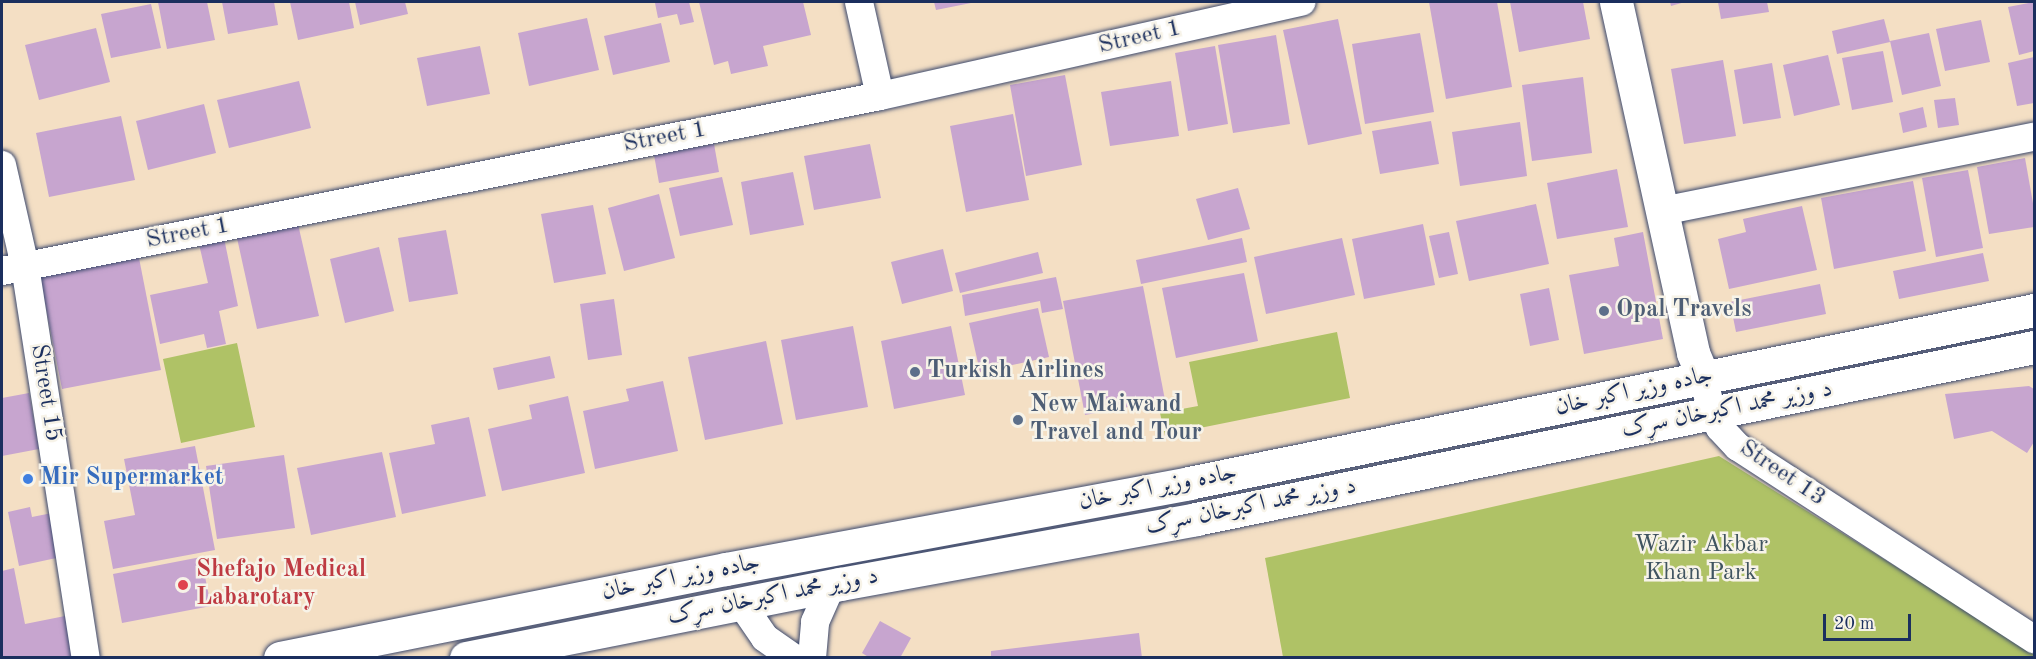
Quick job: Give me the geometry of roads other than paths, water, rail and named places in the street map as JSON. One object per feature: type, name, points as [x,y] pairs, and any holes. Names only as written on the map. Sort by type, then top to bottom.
[{"type":"main road","name":"Street 13","points":[[1616,2],[1693,353],[1703,377]]},
{"type":"main road","name":"جاده وزیر اکبر خان","points":[[280,657],[726,569],[1189,483],[2034,310]]},
{"type":"main road","name":"د وزیر محمد اکبرخان سړک","points":[[466,657],[741,603],[1196,519],[2034,347]]},
{"type":"street","points":[[859,2],[880,96]]},
{"type":"street","name":"Street 1","points":[[13,268],[880,96],[1302,2]]},
{"type":"street","points":[[1662,211],[2034,137]]},
{"type":"street","name":"Street 15","points":[[2,165],[13,268],[86,657]]},
{"type":"street","name":"Street 13","points":[[1703,377],[1712,413],[1720,428],[1738,447],[2034,639]]},
{"type":"street","points":[[812,657],[815,622],[831,586]]},
{"type":"street","points":[[741,603],[765,638],[794,657]]},
{"type":"place","name":"Opal Travels","points":[[1604,311]]},
{"type":"place","name":"Turkish Airlines","points":[[915,372]]},
{"type":"place","name":"New Maiwand Travel and Tour","points":[[1018,420]]},
{"type":"place","name":"Mir Supermarket","points":[[28,479]]},
{"type":"place","name":"Shefajo Medical Labarotary","points":[[183,585]]},
{"type":"park label","name":"Wazir Akbar Khan Park","points":[[1701,560]]}]
